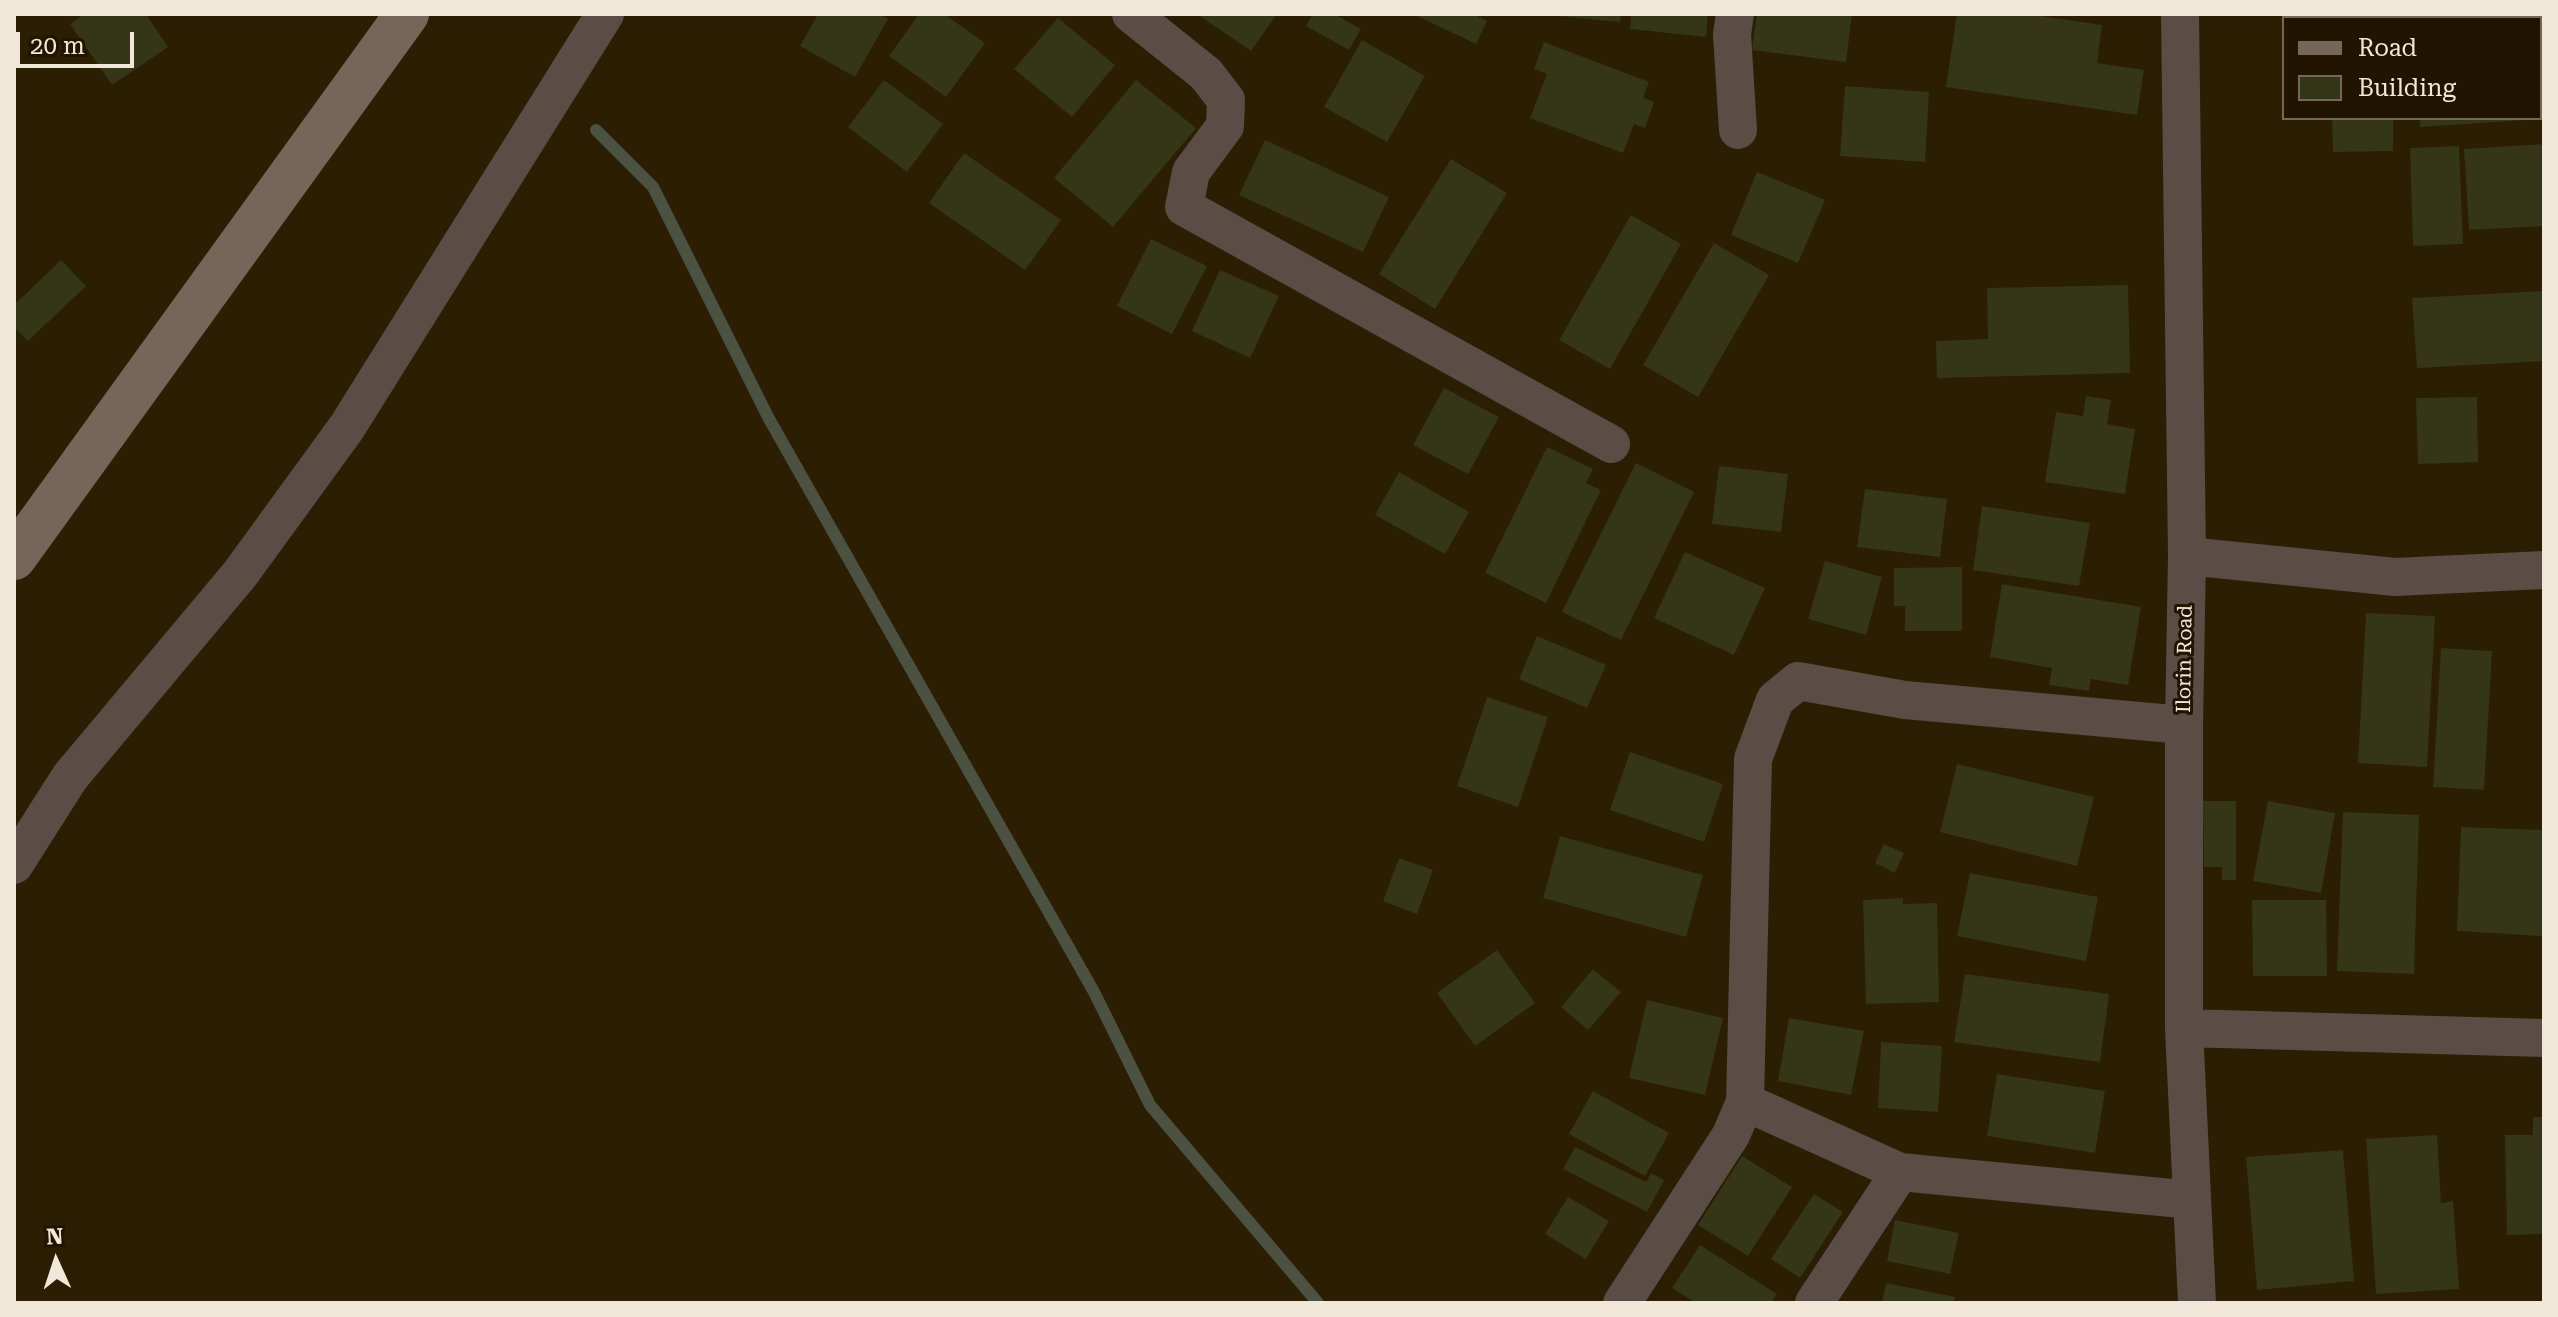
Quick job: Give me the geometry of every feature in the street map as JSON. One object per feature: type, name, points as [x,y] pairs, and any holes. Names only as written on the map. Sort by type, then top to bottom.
[{"type":"main road","points":[[14,558],[407,14]]},
{"type":"street","points":[[14,865],[70,777],[240,574],[347,427],[605,14]]},
{"type":"street","points":[[1131,14],[1206,74],[1226,100],[1225,126],[1191,172],[1184,207],[1611,444]]},
{"type":"street","points":[[1735,14],[1732,34],[1738,130]]},
{"type":"street","name":"Ilorin Road","points":[[2180,14],[2187,556],[2184,1028],[2197,1303]]},
{"type":"street","points":[[2187,556],[2395,577],[2544,570]]},
{"type":"street","points":[[1622,1303],[1731,1135],[1745,1102],[1753,759],[1775,700],[1798,681],[1905,700],[2184,725]]},
{"type":"street","points":[[2184,1028],[2544,1038]]},
{"type":"street","points":[[1745,1102],[1900,1172],[2192,1200]]},
{"type":"street","points":[[1814,1303],[1900,1172]]},
{"type":"building","points":[[84,14],[146,14],[168,47],[112,85],[70,24]]},
{"type":"building","points":[[818,14],[880,14],[888,19],[855,77],[800,46]]},
{"type":"building","points":[[919,14],[944,14],[985,43],[946,97],[889,56]]},
{"type":"building","points":[[1197,14],[1277,14],[1251,51]]},
{"type":"building","points":[[1313,14],[1334,14],[1361,29],[1349,50],[1306,26]]},
{"type":"building","points":[[1413,14],[1473,14],[1487,21],[1476,44]]},
{"type":"building","points":[[1557,14],[1621,14],[1620,22]]},
{"type":"building","points":[[1631,14],[1708,14],[1706,37],[1630,29]]},
{"type":"building","points":[[1757,14],[1852,14],[1846,62],[1752,50]]},
{"type":"building","points":[[1957,14],[2027,14],[2102,25],[2097,63],[2144,70],[2137,115],[1946,87]]},
{"type":"building","points":[[1058,18],[1115,65],[1072,117],[1014,69]]},
{"type":"building","points":[[2542,33],[2544,33],[2542,119]]},
{"type":"building","points":[[1362,40],[1425,76],[1387,142],[1324,107]]},
{"type":"building","points":[[1544,42],[1649,82],[1643,98],[1654,102],[1645,128],[1634,124],[1623,153],[1530,118],[1547,74],[1534,69]]},
{"type":"building","points":[[884,80],[943,124],[907,172],[848,127]]},
{"type":"building","points":[[1136,80],[1196,128],[1113,227],[1054,178]]},
{"type":"building","points":[[1845,86],[1929,92],[1925,162],[1840,156]]},
{"type":"building","points":[[2332,120],[2393,120],[2393,151],[2333,152]]},
{"type":"building","points":[[2420,120],[2526,120],[2420,127]]},
{"type":"building","points":[[1265,140],[1389,197],[1363,252],[1239,195]]},
{"type":"building","points":[[2544,144],[2544,226],[2469,230],[2464,149]]},
{"type":"building","points":[[2459,146],[2463,244],[2413,246],[2410,148]]},
{"type":"building","points":[[964,153],[1061,220],[1025,270],[929,203]]},
{"type":"building","points":[[1451,159],[1507,193],[1435,309],[1379,274]]},
{"type":"building","points":[[1757,172],[1825,200],[1798,263],[1731,235]]},
{"type":"building","points":[[1631,215],[1681,244],[1610,369],[1559,340]]},
{"type":"building","points":[[1151,239],[1207,266],[1172,334],[1117,306]]},
{"type":"building","points":[[1714,243],[1769,275],[1698,397],[1643,365]]},
{"type":"building","points":[[61,260],[86,286],[28,341],[14,327],[14,305]]},
{"type":"building","points":[[1220,270],[1279,296],[1250,358],[1192,331]]},
{"type":"building","points":[[2128,285],[2130,373],[1937,378],[1936,341],[1988,339],[1987,288]]},
{"type":"building","points":[[2544,291],[2544,361],[2417,368],[2412,298]]},
{"type":"building","points":[[1444,388],[1499,417],[1468,474],[1413,445]]},
{"type":"building","points":[[2086,396],[2111,400],[2107,424],[2135,429],[2125,494],[2045,482],[2056,412],[2083,416]]},
{"type":"building","points":[[2477,397],[2478,462],[2418,464],[2416,398]]},
{"type":"building","points":[[1547,447],[1593,469],[1586,483],[1601,490],[1546,603],[1485,573]]},
{"type":"building","points":[[1636,463],[1694,492],[1621,640],[1562,612]]},
{"type":"building","points":[[1719,466],[1788,474],[1781,532],[1712,524]]},
{"type":"building","points":[[1399,472],[1469,512],[1445,554],[1375,515]]},
{"type":"building","points":[[1865,489],[1947,499],[1940,557],[1857,547]]},
{"type":"building","points":[[1982,506],[2090,523],[2079,586],[1973,570]]},
{"type":"building","points":[[1685,552],[1765,588],[1734,655],[1654,618]]},
{"type":"building","points":[[1825,561],[1882,577],[1866,635],[1808,619]]},
{"type":"building","points":[[1962,567],[1962,631],[1905,631],[1905,606],[1894,606],[1894,568]]},
{"type":"building","points":[[2002,584],[2141,607],[2128,685],[2091,679],[2089,691],[2049,685],[2052,668],[1990,657]]},
{"type":"building","points":[[2366,613],[2435,616],[2427,767],[2358,763]]},
{"type":"building","points":[[1537,636],[1606,665],[1587,708],[1519,679]]},
{"type":"building","points":[[2441,648],[2492,651],[2484,790],[2433,787]]},
{"type":"building","points":[[1487,697],[1548,717],[1518,807],[1457,786]]},
{"type":"building","points":[[1630,752],[1723,784],[1704,842],[1610,810]]},
{"type":"building","points":[[1957,764],[2094,797],[2077,866],[1940,832]]},
{"type":"building","points":[[2203,801],[2236,801],[2236,880],[2222,880],[2222,867],[2204,867]]},
{"type":"building","points":[[2268,801],[2335,813],[2321,893],[2253,881]]},
{"type":"building","points":[[2343,812],[2419,815],[2414,974],[2337,971]]},
{"type":"building","points":[[2461,827],[2544,830],[2542,936],[2457,931]]},
{"type":"building","points":[[1560,836],[1703,875],[1686,937],[1543,898]]},
{"type":"building","points":[[1884,844],[1904,853],[1895,873],[1875,863]]},
{"type":"building","points":[[1399,858],[1433,870],[1417,914],[1383,901]]},
{"type":"building","points":[[1970,873],[2098,897],[2086,961],[1957,936]]},
{"type":"building","points":[[1903,898],[1903,904],[1937,903],[1939,1002],[1866,1004],[1863,900]]},
{"type":"building","points":[[2252,900],[2326,900],[2327,976],[2253,976]]},
{"type":"building","points":[[1497,950],[1535,1003],[1475,1046],[1437,993]]},
{"type":"building","points":[[1593,969],[1621,992],[1588,1030],[1561,1007]]},
{"type":"building","points":[[1965,974],[2109,994],[2100,1062],[1954,1042]]},
{"type":"building","points":[[1647,1000],[1723,1018],[1705,1095],[1629,1078]]},
{"type":"building","points":[[1789,1018],[1864,1031],[1851,1095],[1778,1081]]},
{"type":"building","points":[[1881,1042],[1942,1046],[1938,1112],[1878,1108]]},
{"type":"building","points":[[1997,1074],[2105,1091],[2095,1153],[1987,1136]]},
{"type":"building","points":[[1593,1091],[1669,1133],[1645,1176],[1569,1134]]},
{"type":"building","points":[[2533,1117],[2544,1117],[2544,1234],[2507,1235],[2505,1135],[2533,1135]]},
{"type":"building","points":[[2437,1135],[2441,1203],[2453,1201],[2459,1289],[2376,1294],[2366,1139]]},
{"type":"building","points":[[1575,1147],[1646,1182],[1651,1173],[1664,1180],[1647,1212],[1563,1169]]},
{"type":"building","points":[[2343,1150],[2354,1281],[2257,1290],[2246,1157]]},
{"type":"building","points":[[1742,1156],[1792,1187],[1748,1256],[1698,1225]]},
{"type":"building","points":[[1814,1194],[1843,1212],[1800,1278],[1771,1259]]},
{"type":"building","points":[[1568,1197],[1609,1221],[1586,1259],[1545,1234]]},
{"type":"building","points":[[1895,1220],[1959,1233],[1950,1274],[1887,1261]]},
{"type":"building","points":[[1700,1245],[1777,1294],[1771,1303],[1696,1303],[1672,1288]]},
{"type":"building","points":[[1886,1283],[1955,1297],[1954,1303],[1882,1303]]},
{"type":"waterway","points":[[596,130],[653,187],[768,417],[1094,992],[1150,1105],[1318,1303]]}]
